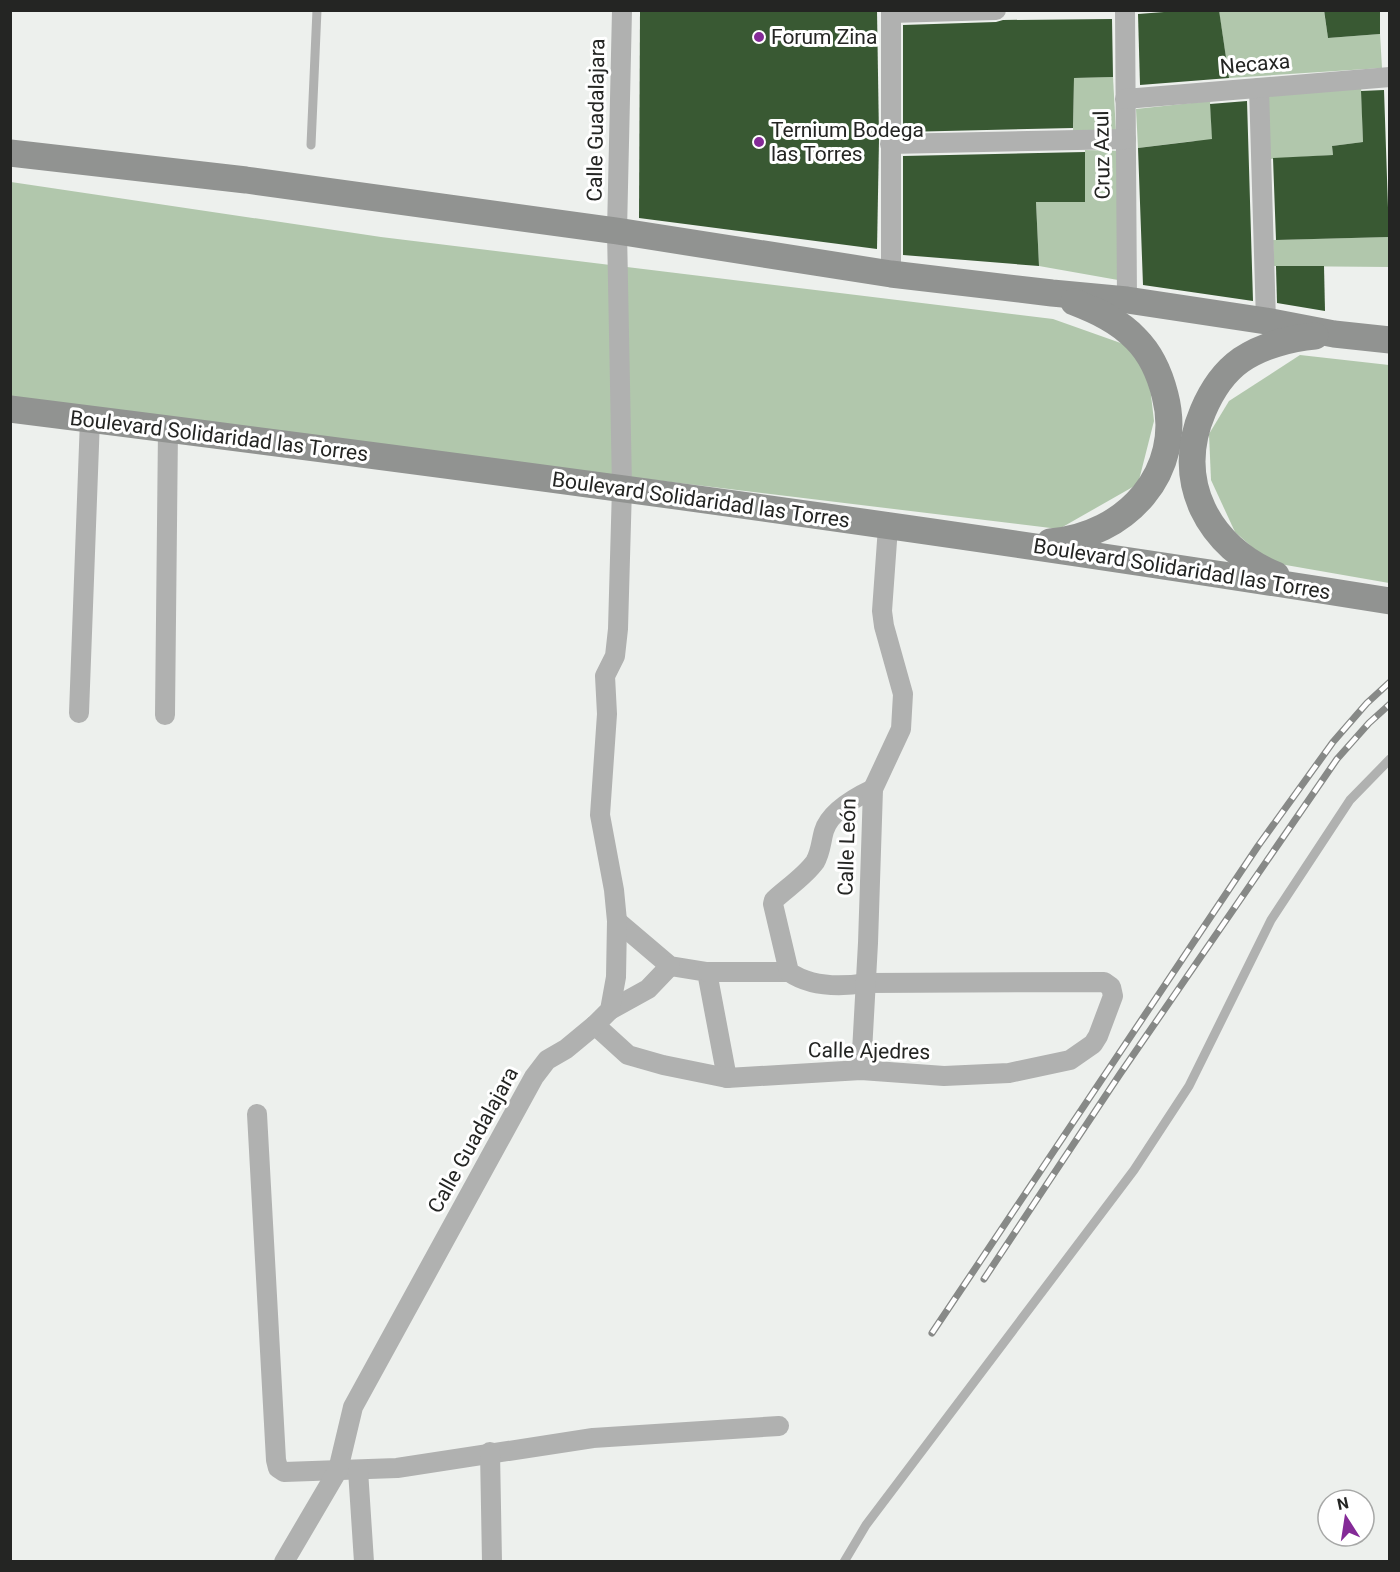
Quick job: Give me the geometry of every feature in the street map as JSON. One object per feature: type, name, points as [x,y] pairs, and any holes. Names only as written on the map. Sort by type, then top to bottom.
[{"type":"main road","points":[[10,153],[246,180],[617,231],[891,274],[1127,300],[1266,321],[1334,334],[1389,340]]},
{"type":"main road","points":[[1022,545],[1078,538],[1121,518],[1154,480],[1167,454],[1170,437],[1170,418],[1162,384],[1155,367],[1136,339],[1108,317],[1052,293]]},
{"type":"main road","points":[[1326,591],[1257,567],[1230,547],[1208,520],[1200,503],[1193,469],[1193,452],[1198,426],[1207,402],[1226,373],[1239,361],[1269,346],[1298,338],[1334,334]]},
{"type":"main road","name":"Boulevard Solidaridad las Torres","points":[[10,409],[622,487],[1389,601]]},
{"type":"street","name":"Calle Guadalajara","points":[[622,10],[617,231],[622,487]]},
{"type":"street","points":[[891,274],[891,12],[996,10]]},
{"type":"street","name":"Cruz Azul","points":[[1125,10],[1127,300]]},
{"type":"street","name":"Necaxa","points":[[1125,99],[1389,77]]},
{"type":"street","points":[[1259,88],[1266,321]]},
{"type":"street","points":[[890,144],[1126,139]]},
{"type":"street","points":[[79,713],[90,419]]},
{"type":"street","points":[[165,715],[168,429]]},
{"type":"street","points":[[610,1010],[616,977],[617,921],[614,890],[600,815],[607,714],[604,676],[615,656],[618,629],[622,487]]},
{"type":"street","name":"Calle León","points":[[861,1070],[873,789],[901,729],[904,705],[882,611],[888,527]]},
{"type":"street","points":[[789,972],[774,900],[813,865],[829,822],[850,800],[873,789]]},
{"type":"street","points":[[617,921],[670,966],[707,972],[789,972],[833,986],[846,987],[866,983]]},
{"type":"street","name":"Calle Guadalajara","points":[[284,1562],[348,1470],[354,1407],[534,1077],[547,1060],[566,1049],[610,1010],[648,989],[670,966]]},
{"type":"street","points":[[707,972],[727,1078]]},
{"type":"street","name":"Calle Ajedres","points":[[595,1025],[628,1055],[663,1065],[727,1078],[861,1070],[944,1076],[1009,1073],[1071,1060],[1093,1044],[1113,996],[1108,983],[866,983]]},
{"type":"street","points":[[257,1114],[276,1460],[278,1468],[284,1472],[414,1466],[490,1452],[593,1438],[780,1426]]},
{"type":"street","points":[[490,1452],[492,1562]]},
{"type":"street","points":[[348,1470],[364,1562]]},
{"type":"lane","points":[[311,145],[317,10]]},
{"type":"lane","points":[[844,1562],[866,1525],[1134,1170],[1189,1086],[1271,920],[1350,800],[1389,759]]},
{"type":"green space","points":[[1219,11],[1324,11],[1328,38],[1380,34],[1382,68],[1229,78]]},
{"type":"green space","points":[[1113,77],[1116,133],[1073,133],[1074,78]]},
{"type":"green space","points":[[1361,84],[1363,142],[1332,146],[1333,155],[1270,159],[1267,91]]},
{"type":"green space","points":[[1210,101],[1213,150],[1194,141],[1138,148],[1136,109]]},
{"type":"green space","points":[[1085,150],[1122,151],[1118,280],[1039,266],[1036,202],[1085,202]]},
{"type":"green space","points":[[11,182],[381,237],[1053,319],[1146,352],[1154,421],[1138,484],[1059,529],[11,402]]},
{"type":"green space","points":[[1389,237],[1389,267],[1274,266],[1273,240]]},
{"type":"green space","points":[[1300,355],[1389,365],[1389,583],[1269,562],[1235,532],[1211,480],[1209,434],[1229,401]]},
{"type":"building","name":"Ternium Bodega las Torres","points":[[640,10],[877,10],[879,139],[877,249],[639,218]]},
{"type":"building","points":[[1219,10],[1229,78],[1140,85],[1138,14]]},
{"type":"building","points":[[1324,10],[1380,10],[1380,34],[1328,38]]},
{"type":"building","points":[[1112,19],[1113,77],[1074,78],[1073,128],[903,132],[903,25],[1003,20]]},
{"type":"building","points":[[1384,90],[1389,237],[1276,240],[1273,158],[1333,155],[1332,146],[1363,142],[1361,91]]},
{"type":"building","points":[[1247,101],[1253,301],[1143,285],[1138,148],[1212,139],[1210,104]]},
{"type":"building","points":[[1085,152],[1085,202],[1036,202],[1039,266],[903,255],[903,156]]},
{"type":"building","points":[[1276,266],[1324,266],[1325,311],[1277,303]]},
{"type":"railway","points":[[932,1333],[1258,846],[1333,742],[1367,703],[1390,682]]},
{"type":"railway","points":[[984,1279],[1120,1074],[1337,759],[1369,723],[1390,704]]},
{"type":"place","name":"Forum Zina","points":[[759,37]]},
{"type":"place","name":"Ternium Bodega las Torres","points":[[759,142]]}]
